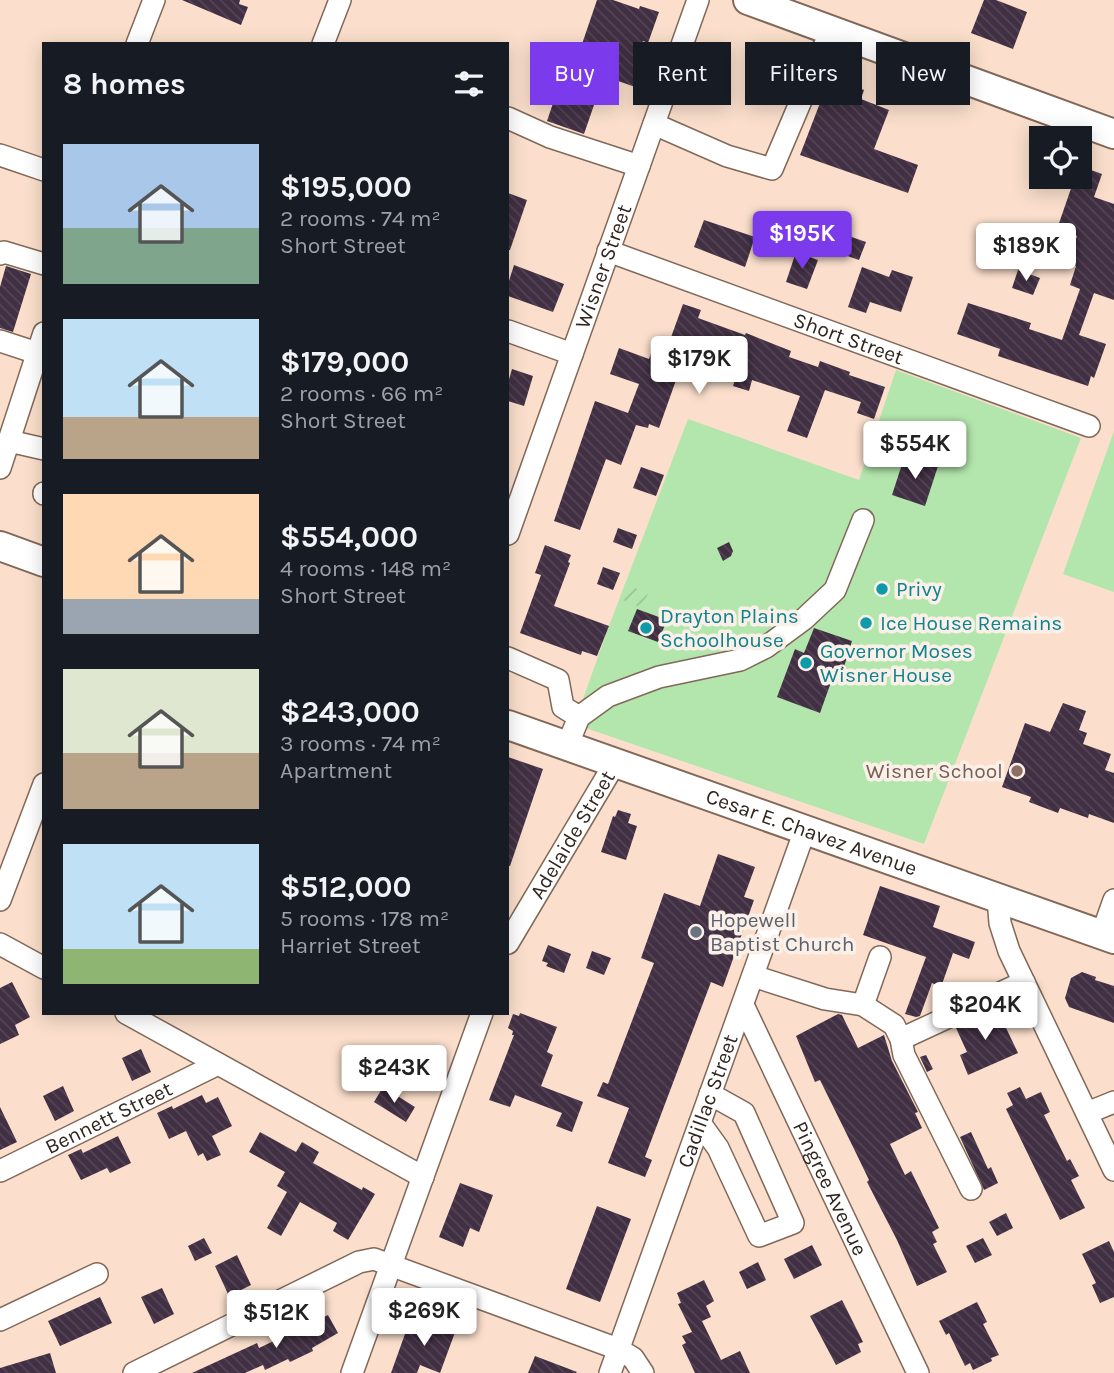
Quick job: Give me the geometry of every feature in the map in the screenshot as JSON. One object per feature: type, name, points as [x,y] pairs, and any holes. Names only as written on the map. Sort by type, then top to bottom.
[{"type":"main road","points":[[748,0],[1114,134]]},
{"type":"main road","points":[[0,547],[42,561]]},
{"type":"main road","name":"Cesar E. Chavez Avenue","points":[[509,725],[1108,937]]},
{"type":"street","points":[[138,42],[154,0]]},
{"type":"street","points":[[324,42],[340,0]]},
{"type":"street","name":"Wisner Street","points":[[509,526],[698,0]]},
{"type":"street","points":[[654,124],[727,156],[772,169],[831,30]]},
{"type":"street","points":[[509,118],[550,136],[639,166]]},
{"type":"street","points":[[0,155],[42,169]]},
{"type":"street","name":"Short Street","points":[[608,251],[1088,426]]},
{"type":"street","points":[[0,254],[4,252],[42,263]]},
{"type":"street","points":[[509,331],[572,354]]},
{"type":"street","points":[[0,341],[39,356],[0,468]]},
{"type":"street","points":[[9,441],[42,449]]},
{"type":"street","points":[[566,746],[579,717],[608,696],[659,677],[740,660],[766,647],[804,619],[835,590],[863,520]]},
{"type":"street","points":[[509,658],[558,680],[564,707],[579,717]]},
{"type":"street","name":"Adelaide Street","points":[[509,941],[615,763]]},
{"type":"street","points":[[0,900],[42,789]]},
{"type":"street","name":"Cadillac Street","points":[[610,1373],[805,830]]},
{"type":"street","points":[[998,898],[1002,930],[1024,982],[1114,1170]]},
{"type":"street","points":[[1108,937],[1114,900]]},
{"type":"street","points":[[0,944],[42,967]]},
{"type":"street","points":[[863,1005],[880,957]]},
{"type":"street","points":[[753,976],[825,999],[863,1005],[894,1025],[901,1039],[904,1055],[971,1189]]},
{"type":"street","points":[[901,1039],[1024,982]]},
{"type":"street","name":"Pingree Avenue","points":[[743,1005],[918,1373]]},
{"type":"street","points":[[130,1015],[423,1177]]},
{"type":"street","points":[[352,1373],[481,1015]]},
{"type":"street","name":"Bennett Street","points":[[0,1171],[218,1064]]},
{"type":"street","points":[[700,1123],[717,1145],[759,1236],[793,1223],[744,1113],[710,1094]]},
{"type":"street","points":[[1087,1113],[1114,1102]]},
{"type":"street","points":[[717,1145],[756,1139]]},
{"type":"street","points":[[134,1373],[359,1262],[374,1259],[618,1349],[633,1358],[643,1373]]},
{"type":"street","points":[[0,1320],[97,1274]]},
{"type":"green space","points":[[896,370],[1081,438],[924,844],[574,724],[688,419],[859,480]]},
{"type":"green space","points":[[1114,431],[1114,592],[1063,574]]},
{"type":"green space","points":[[625,584],[648,593],[643,608],[620,599]]},
{"type":"building","points":[[182,0],[240,0],[239,4],[248,7],[241,25]]},
{"type":"building","points":[[597,0],[613,0],[639,9],[640,6],[659,12],[648,42],[633,42],[633,86],[619,81],[619,42],[583,42]]},
{"type":"building","points":[[984,0],[996,0],[1027,12],[1013,49],[971,33]]},
{"type":"building","points":[[862,99],[889,110],[874,149],[918,165],[908,193],[800,155],[819,105],[862,105]]},
{"type":"building","points":[[552,105],[594,105],[584,134],[547,121]]},
{"type":"building","points":[[1092,170],[1102,174],[1094,197],[1114,204],[1114,300],[1094,293],[1079,335],[1106,344],[1094,378],[1091,376],[1088,386],[998,356],[1000,349],[957,334],[968,303],[1031,323],[1029,329],[1062,340],[1080,289],[1070,285],[1076,266],[1068,263],[1077,236],[1057,229],[1071,189],[1092,189]]},
{"type":"building","points":[[509,193],[527,200],[509,250]]},
{"type":"building","points":[[704,220],[755,237],[745,267],[694,247]]},
{"type":"building","points":[[840,233],[866,242],[859,260],[833,251]]},
{"type":"building","points":[[796,252],[818,260],[807,289],[786,282]]},
{"type":"building","points":[[514,265],[564,284],[553,312],[509,296],[509,281]]},
{"type":"building","points":[[6,266],[31,274],[13,332],[0,328],[0,287]]},
{"type":"building","points":[[862,267],[889,277],[892,270],[913,277],[901,312],[870,302],[866,313],[848,307]]},
{"type":"building","points":[[1018,270],[1040,278],[1033,295],[1012,288]]},
{"type":"building","points":[[683,304],[701,310],[698,318],[791,351],[789,357],[818,367],[820,361],[850,372],[849,375],[885,387],[874,419],[857,413],[861,402],[825,390],[807,438],[787,431],[800,396],[752,380],[749,391],[733,386],[737,374],[733,372],[734,369],[686,352],[659,428],[649,424],[648,428],[636,425],[621,465],[606,459],[580,530],[554,521],[595,401],[628,413],[639,384],[610,374],[619,348],[649,359],[652,350],[665,354]]},
{"type":"building","points":[[512,369],[533,376],[524,406],[509,401]]},
{"type":"building","points":[[905,455],[938,466],[925,506],[892,495]]},
{"type":"building","points":[[641,467],[664,475],[656,496],[633,488]]},
{"type":"building","points":[[618,528],[637,535],[632,549],[613,542]]},
{"type":"building","points":[[729,542],[733,551],[731,556],[723,561],[717,548]]},
{"type":"building","points":[[545,545],[571,555],[554,606],[609,626],[597,656],[582,651],[581,655],[520,633],[541,575],[535,573]]},
{"type":"building","points":[[603,567],[620,573],[613,590],[597,584]]},
{"type":"building","name":"Drayton Plains Schoolhouse","points":[[637,609],[667,620],[658,642],[628,631]]},
{"type":"building","name":"Governor Moses Wisner House","points":[[814,628],[852,641],[842,673],[835,671],[820,713],[777,697],[795,649],[804,653]]},
{"type":"building","points":[[1063,703],[1086,711],[1079,730],[1087,733],[1083,744],[1111,754],[1105,770],[1114,773],[1114,823],[1089,814],[1088,818],[1060,808],[1058,813],[1029,802],[1031,797],[1002,787],[1025,723],[1050,732]]},
{"type":"building","points":[[509,757],[543,769],[509,866]]},
{"type":"building","points":[[618,810],[631,814],[628,823],[637,826],[626,860],[601,852],[613,816],[615,817]]},
{"type":"building","points":[[718,854],[755,867],[744,897],[754,900],[723,987],[711,982],[645,1157],[652,1160],[645,1177],[608,1163],[629,1108],[597,1096],[603,1082],[608,1084],[654,963],[641,958],[664,893],[700,906]]},
{"type":"building","points":[[880,886],[940,906],[933,927],[975,942],[969,959],[953,953],[941,987],[932,983],[920,1016],[905,1014],[926,957],[863,935]]},
{"type":"building","points":[[548,945],[571,954],[564,973],[546,966],[548,963],[542,961]]},
{"type":"building","points":[[592,951],[611,958],[604,975],[586,968]]},
{"type":"building","points":[[1082,972],[1096,977],[1095,980],[1114,986],[1114,1023],[1069,1007],[1065,998],[1071,978]]},
{"type":"building","points":[[12,982],[30,1017],[15,1025],[19,1035],[0,1044],[0,988]]},
{"type":"building","points":[[997,1009],[1018,1053],[968,1075],[960,1055],[967,1052],[956,1028]]},
{"type":"building","points":[[520,1013],[557,1027],[547,1052],[553,1055],[541,1086],[583,1102],[572,1132],[556,1126],[562,1113],[515,1095],[510,1107],[489,1100],[514,1035],[508,1028],[513,1014],[519,1016]]},
{"type":"building","points":[[838,1014],[842,1015],[858,1048],[884,1035],[892,1061],[918,1112],[915,1113],[922,1128],[890,1144],[905,1175],[911,1171],[939,1228],[932,1232],[937,1242],[933,1244],[947,1272],[917,1286],[856,1153],[820,1080],[815,1082],[796,1036]]},
{"type":"building","points":[[141,1049],[151,1072],[132,1081],[122,1058]]},
{"type":"building","points":[[926,1055],[933,1069],[927,1072],[920,1057]]},
{"type":"building","points":[[63,1086],[74,1111],[55,1121],[43,1096]]},
{"type":"building","points":[[383,1087],[415,1107],[406,1122],[374,1102]]},
{"type":"building","points":[[1020,1087],[1026,1099],[1041,1092],[1050,1112],[1044,1115],[1067,1161],[1070,1159],[1079,1176],[1071,1180],[1085,1208],[1060,1220],[1006,1109],[1013,1105],[1007,1093]]},
{"type":"building","points":[[202,1095],[206,1103],[218,1097],[232,1126],[212,1136],[221,1155],[207,1161],[203,1153],[198,1156],[186,1131],[169,1139],[157,1113],[172,1106],[173,1109]]},
{"type":"building","points":[[0,1107],[17,1142],[0,1150]]},
{"type":"building","points":[[260,1132],[296,1152],[302,1142],[319,1152],[313,1163],[362,1190],[363,1187],[375,1194],[348,1240],[333,1231],[337,1223],[300,1202],[281,1236],[267,1228],[287,1192],[277,1186],[285,1172],[249,1152]]},
{"type":"building","points":[[971,1132],[988,1169],[991,1167],[998,1183],[984,1190],[960,1137]]},
{"type":"building","points":[[118,1136],[131,1163],[110,1173],[107,1168],[81,1180],[68,1155],[81,1149],[83,1153]]},
{"type":"building","points":[[460,1183],[493,1195],[479,1232],[470,1228],[463,1247],[439,1237]]},
{"type":"building","points":[[597,1206],[631,1219],[600,1302],[566,1289]]},
{"type":"building","points":[[1006,1213],[1013,1228],[997,1236],[989,1222]]},
{"type":"building","points":[[204,1238],[212,1253],[195,1261],[188,1246]]},
{"type":"building","points":[[983,1238],[992,1255],[975,1263],[966,1246]]},
{"type":"building","points":[[1109,1241],[1114,1252],[1114,1297],[1100,1303],[1092,1285],[1096,1283],[1082,1254]]},
{"type":"building","points":[[812,1245],[822,1265],[794,1279],[784,1259]]},
{"type":"building","points":[[237,1255],[251,1285],[229,1296],[215,1266]]},
{"type":"building","points":[[758,1262],[766,1280],[747,1289],[739,1272]]},
{"type":"building","points":[[704,1280],[714,1301],[706,1306],[711,1317],[702,1321],[721,1360],[740,1351],[750,1373],[695,1373],[682,1345],[686,1343],[682,1336],[692,1332],[678,1304],[681,1303],[677,1293]]},
{"type":"building","points":[[162,1288],[174,1314],[154,1324],[141,1297]]},
{"type":"building","points":[[100,1297],[112,1323],[60,1346],[48,1321]]},
{"type":"building","points":[[842,1300],[863,1342],[858,1344],[861,1352],[836,1365],[810,1316]]},
{"type":"building","points":[[977,1302],[987,1322],[983,1324],[999,1355],[973,1370],[970,1363],[965,1366],[949,1333],[946,1335],[939,1321]]},
{"type":"building","points":[[328,1315],[338,1333],[312,1348],[313,1351],[290,1362],[288,1359],[265,1370],[263,1365],[245,1373],[192,1373],[257,1343],[259,1348]]},
{"type":"building","points":[[410,1320],[438,1330],[441,1321],[457,1327],[440,1373],[420,1365],[417,1373],[391,1373]]},
{"type":"building","points":[[50,1353],[56,1373],[0,1373],[0,1368]]},
{"type":"building","points":[[535,1356],[577,1372],[528,1373]]},
{"type":"place","name":"Privy","points":[[882,589]]},
{"type":"place","name":"Ice House Remains","points":[[866,623]]},
{"type":"place","name":"Drayton Plains Schoolhouse","points":[[646,628]]},
{"type":"place","name":"Governor Moses Wisner House","points":[[806,663]]},
{"type":"place","name":"Wisner School","points":[[1017,771]]},
{"type":"place","name":"Hopewell Baptist Church","points":[[696,932]]}]
